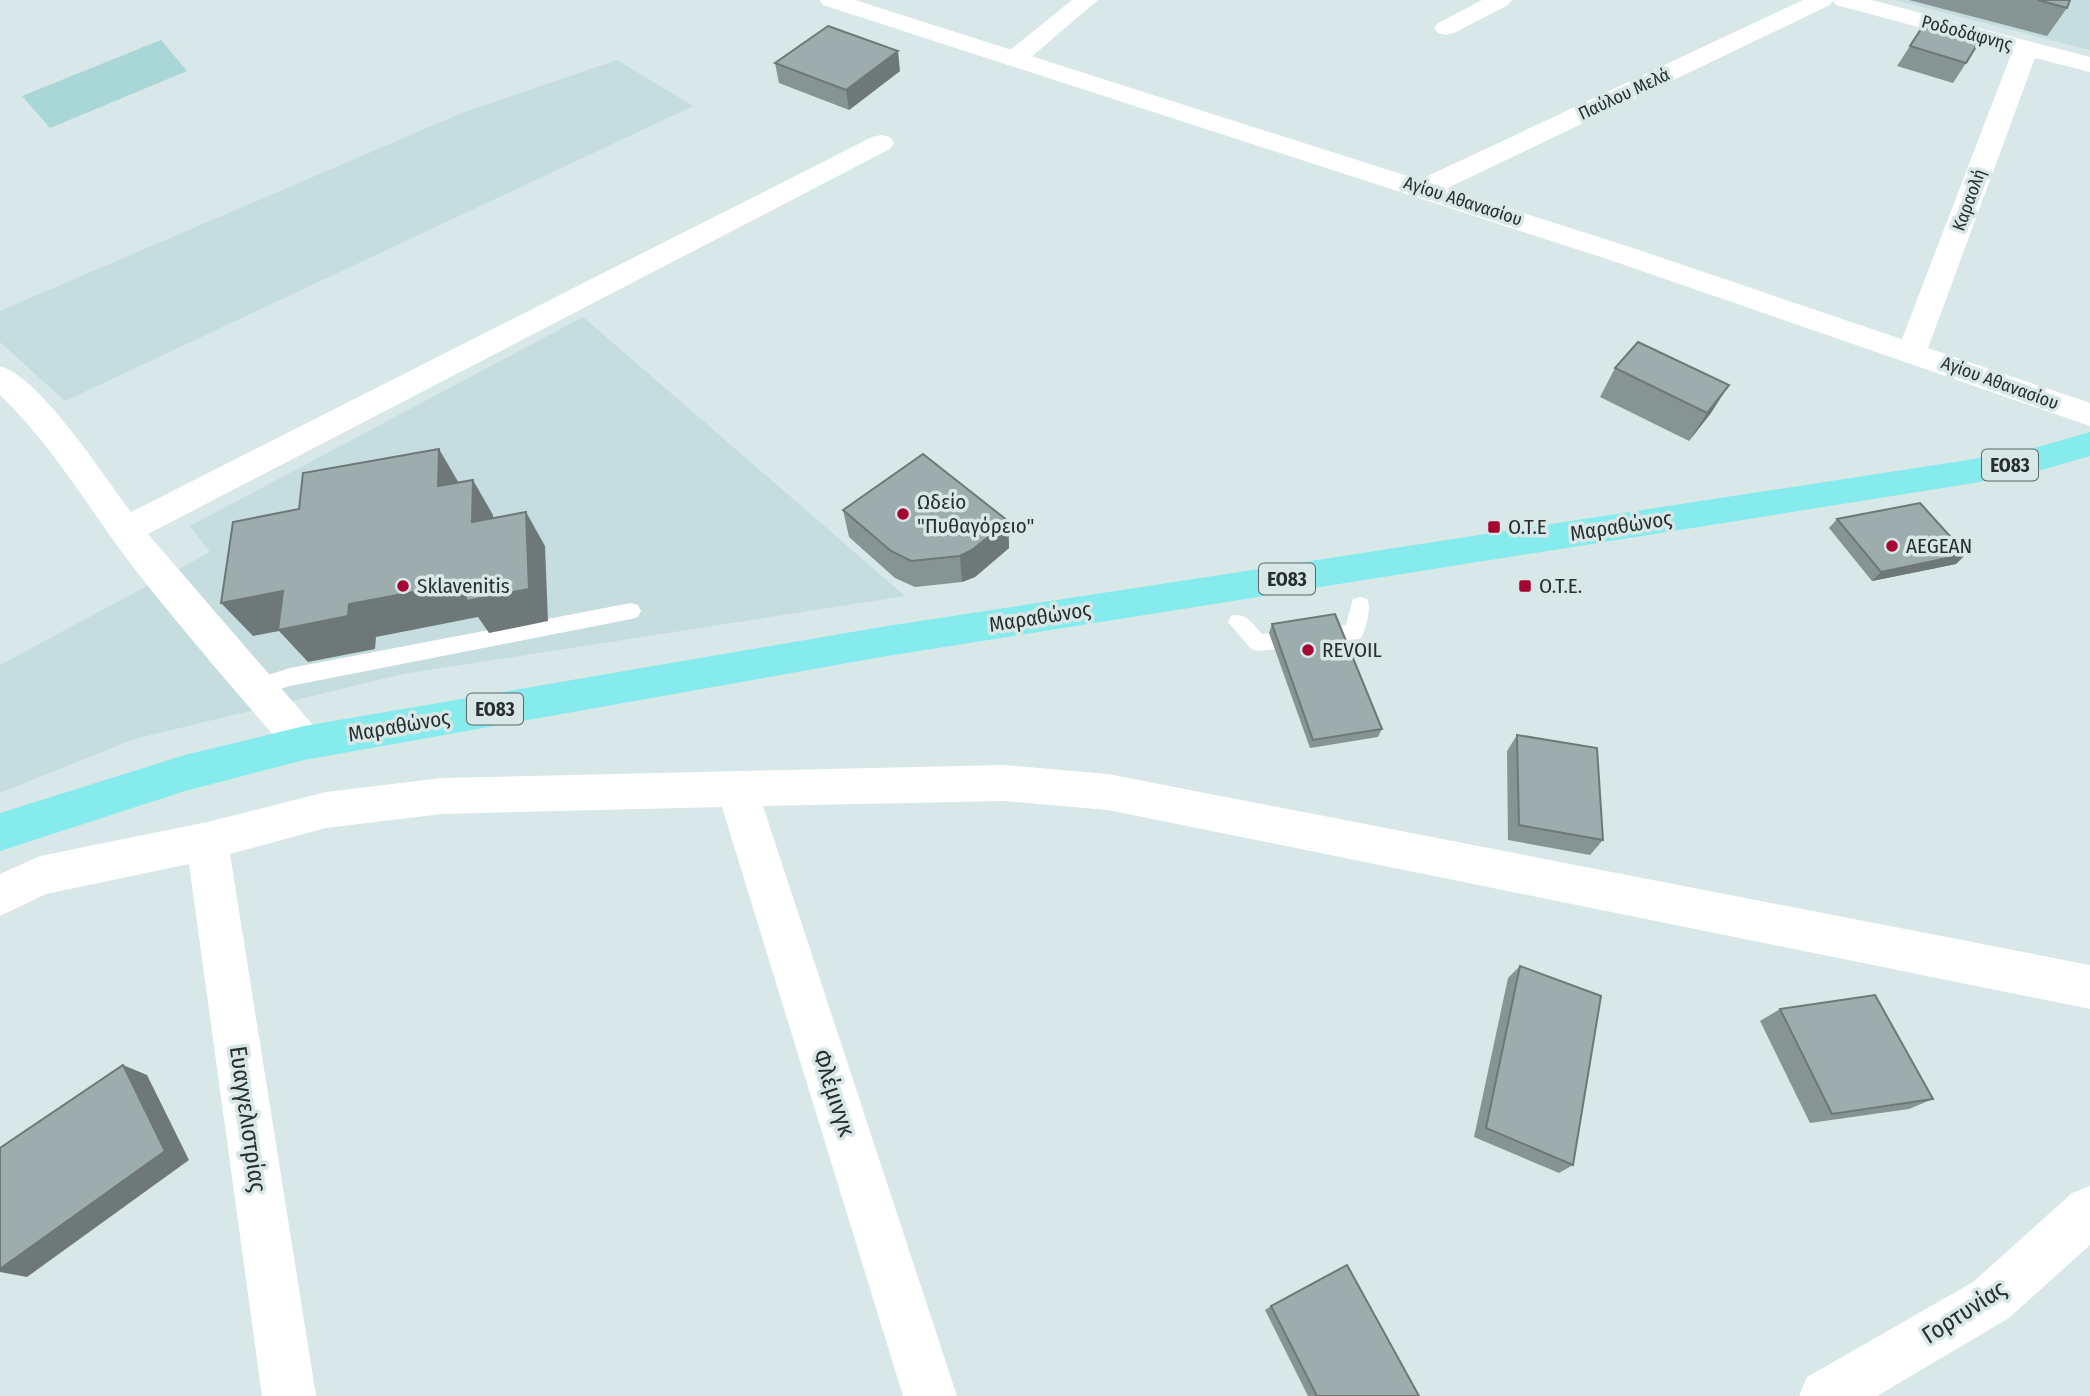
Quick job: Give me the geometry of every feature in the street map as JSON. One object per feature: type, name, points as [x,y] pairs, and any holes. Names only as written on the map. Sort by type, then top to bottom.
[{"type":"main road","name":"Μαραθώνος","points":[[0,832],[185,773],[304,743],[842,648],[1974,471],[2038,460],[2090,444]]},
{"type":"street","name":"Αγίου Αθανασίου","points":[[831,0],[1426,188],[1913,352],[2090,415]]},
{"type":"street","points":[[1014,59],[1086,0]]},
{"type":"street","points":[[1446,28],[1500,0]]},
{"type":"street","name":"Παύλου Μελά","points":[[1426,188],[1822,0]]},
{"type":"street","name":"Ροδοδάφνης","points":[[1844,0],[1890,6],[2090,65]]},
{"type":"street","name":"Καραολή","points":[[1913,352],[2026,48]]},
{"type":"street","points":[[125,530],[881,143]]},
{"type":"street","points":[[0,377],[24,398],[81,467],[125,530],[195,618],[304,743]]},
{"type":"street","points":[[0,896],[40,876],[207,841],[326,810],[442,796],[1004,783],[1108,792],[2090,987]]},
{"type":"street","name":"Φλέμινγκ","points":[[737,790],[930,1396]]},
{"type":"street","name":"Ευαγγελιστρίας","points":[[207,841],[289,1396]]},
{"type":"street","name":"Γορτυνίας","points":[[1826,1396],[1991,1300],[2090,1210]]},
{"type":"lane","points":[[1238,622],[1258,643],[1354,632],[1360,605]]},
{"type":"lane","points":[[256,687],[304,675],[631,611]]},
{"type":"shaded area","points":[[1895,0],[2090,0],[2090,50]]},
{"type":"shaded area","points":[[161,40],[187,71],[50,128],[22,96]]},
{"type":"shaded area","points":[[617,60],[693,106],[65,401],[0,342],[0,311],[462,113]]},
{"type":"shaded area","points":[[583,317],[905,596],[403,674],[134,739],[0,793],[0,665],[210,552],[190,526]]},
{"type":"building","points":[[2038,0],[2070,0],[2067,8]]},
{"type":"building","points":[[1925,23],[1980,40],[1966,63],[1910,46]]},
{"type":"building","points":[[828,26],[898,51],[846,90],[775,63]]},
{"type":"building","points":[[1638,342],[1729,385],[1707,413],[1615,368]]},
{"type":"building","name":"Sklavenitis","points":[[439,449],[438,486],[473,480],[472,522],[526,512],[529,589],[466,601],[467,582],[349,604],[348,616],[278,630],[283,591],[221,603],[233,522],[299,509],[303,473]]},
{"type":"building","points":[[923,454],[1008,521],[972,550],[960,556],[911,561],[891,551],[843,510]]},
{"type":"building","name":"AEGEAN","points":[[1920,503],[1966,554],[1881,572],[1837,519]]},
{"type":"building","points":[[1335,614],[1382,729],[1313,740],[1272,624]]},
{"type":"building","points":[[1517,735],[1597,748],[1603,840],[1519,825]]},
{"type":"building","points":[[1520,966],[1601,996],[1573,1165],[1486,1128]]},
{"type":"building","points":[[1875,995],[1933,1099],[1832,1114],[1780,1009]]},
{"type":"building","points":[[123,1065],[165,1151],[0,1269],[0,1148]]},
{"type":"building","points":[[1347,1265],[1419,1396],[1317,1396],[1271,1306]]},
{"type":"place","name":"Ωδείο \"Πυθαγόρειο\"","points":[[903,514]]},
{"type":"place","name":"Ο.Τ.Ε","points":[[1494,527]]},
{"type":"place","name":"AEGEAN","points":[[1892,546]]},
{"type":"place","name":"Sklavenitis","points":[[403,586]]},
{"type":"place","name":"Ο.Τ.Ε.","points":[[1525,586]]},
{"type":"place","name":"REVOIL","points":[[1308,650]]}]
